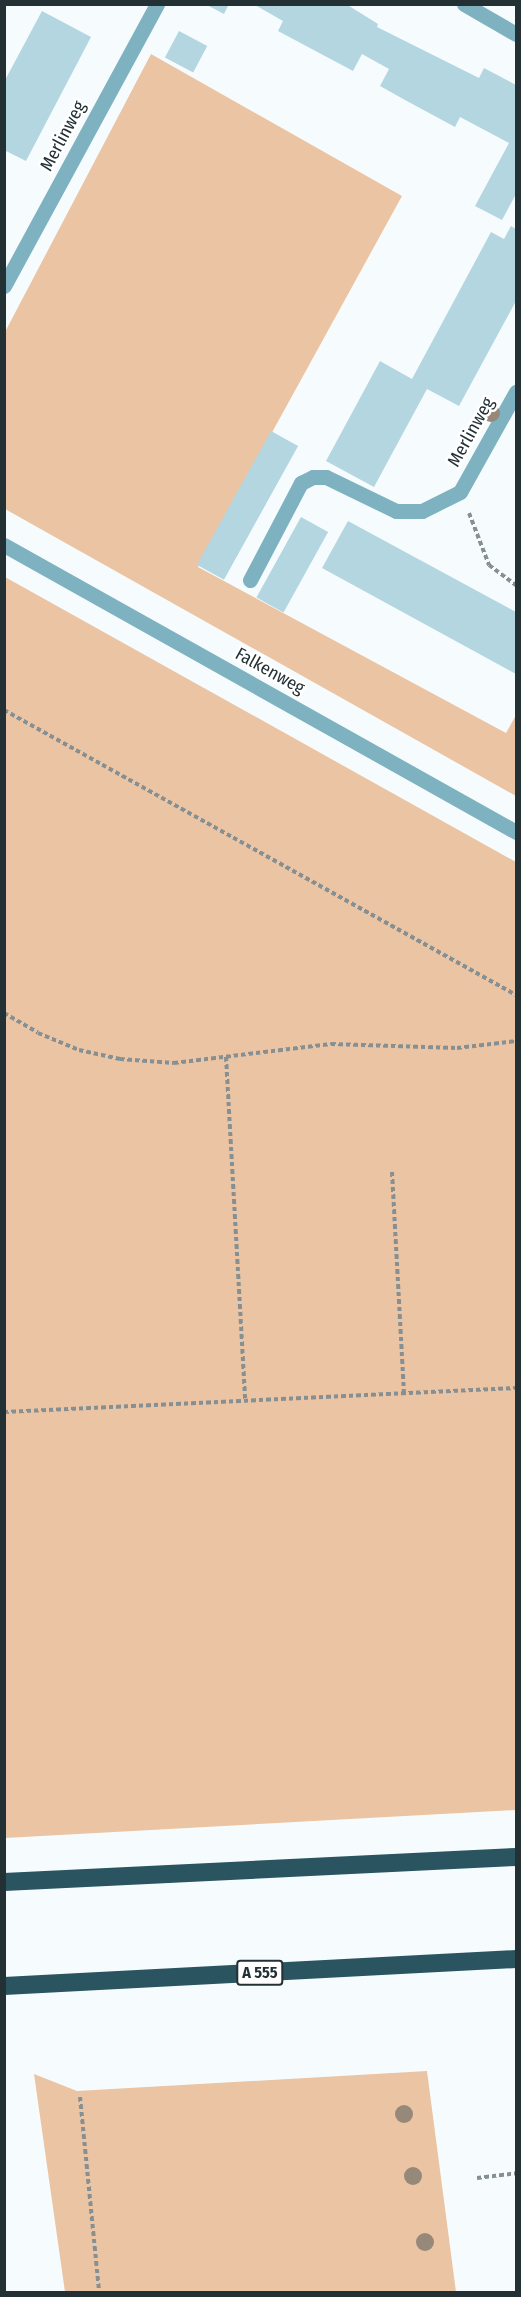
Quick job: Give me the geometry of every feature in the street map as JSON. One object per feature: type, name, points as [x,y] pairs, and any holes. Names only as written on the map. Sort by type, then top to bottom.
[{"type":"highway","points":[[4,1882],[516,1857]]},
{"type":"highway","name":"A 555","points":[[4,1986],[516,1959]]},
{"type":"street","name":"Merlinweg","points":[[4,286],[157,4]]},
{"type":"street","points":[[464,4],[516,34]]},
{"type":"street","name":"Merlinweg","points":[[460,492],[516,392]]},
{"type":"street","points":[[250,580],[301,483],[313,477],[326,477],[396,511],[422,511],[460,492]]},
{"type":"street","name":"Falkenweg","points":[[4,545],[516,832]]},
{"type":"path","points":[[460,492],[489,565],[516,585]]},
{"type":"path","points":[[4,710],[516,994]]},
{"type":"path","points":[[4,1013],[79,1050],[120,1059],[174,1063],[331,1044],[457,1048],[516,1041]]},
{"type":"path","points":[[226,1057],[245,1400]]},
{"type":"path","points":[[392,1173],[404,1393]]},
{"type":"path","points":[[4,1412],[516,1388]]},
{"type":"path","points":[[81,2097],[87,2194],[99,2292]]},
{"type":"path","points":[[477,2178],[516,2173]]},
{"type":"shaded area","points":[[151,54],[402,196],[198,567],[506,733],[516,715],[516,796],[5,509],[5,332]]},
{"type":"shaded area","points":[[5,577],[516,862],[516,1810],[5,1838]]},
{"type":"shaded area","points":[[427,2071],[456,2292],[65,2292],[34,2074],[77,2091]]},
{"type":"building","points":[[205,4],[229,4],[224,14]]},
{"type":"building","points":[[253,4],[346,4],[378,24],[377,27],[479,78],[484,68],[516,85],[516,194],[502,220],[475,206],[509,143],[460,117],[455,127],[405,100],[380,86],[389,69],[362,54],[353,71],[278,31],[283,21]]},
{"type":"building","points":[[42,11],[91,37],[26,161],[4,150],[4,82]]},
{"type":"building","points":[[179,31],[207,46],[193,73],[165,57]]},
{"type":"building","points":[[511,226],[516,229],[516,301],[459,406],[427,389],[374,487],[326,461],[380,361],[412,379],[491,232],[504,239]]},
{"type":"building","points":[[271,431],[298,446],[224,580],[197,565]]},
{"type":"building","points":[[301,517],[328,532],[284,612],[256,597]]},
{"type":"building","points":[[348,521],[516,612],[516,674],[322,568]]}]
